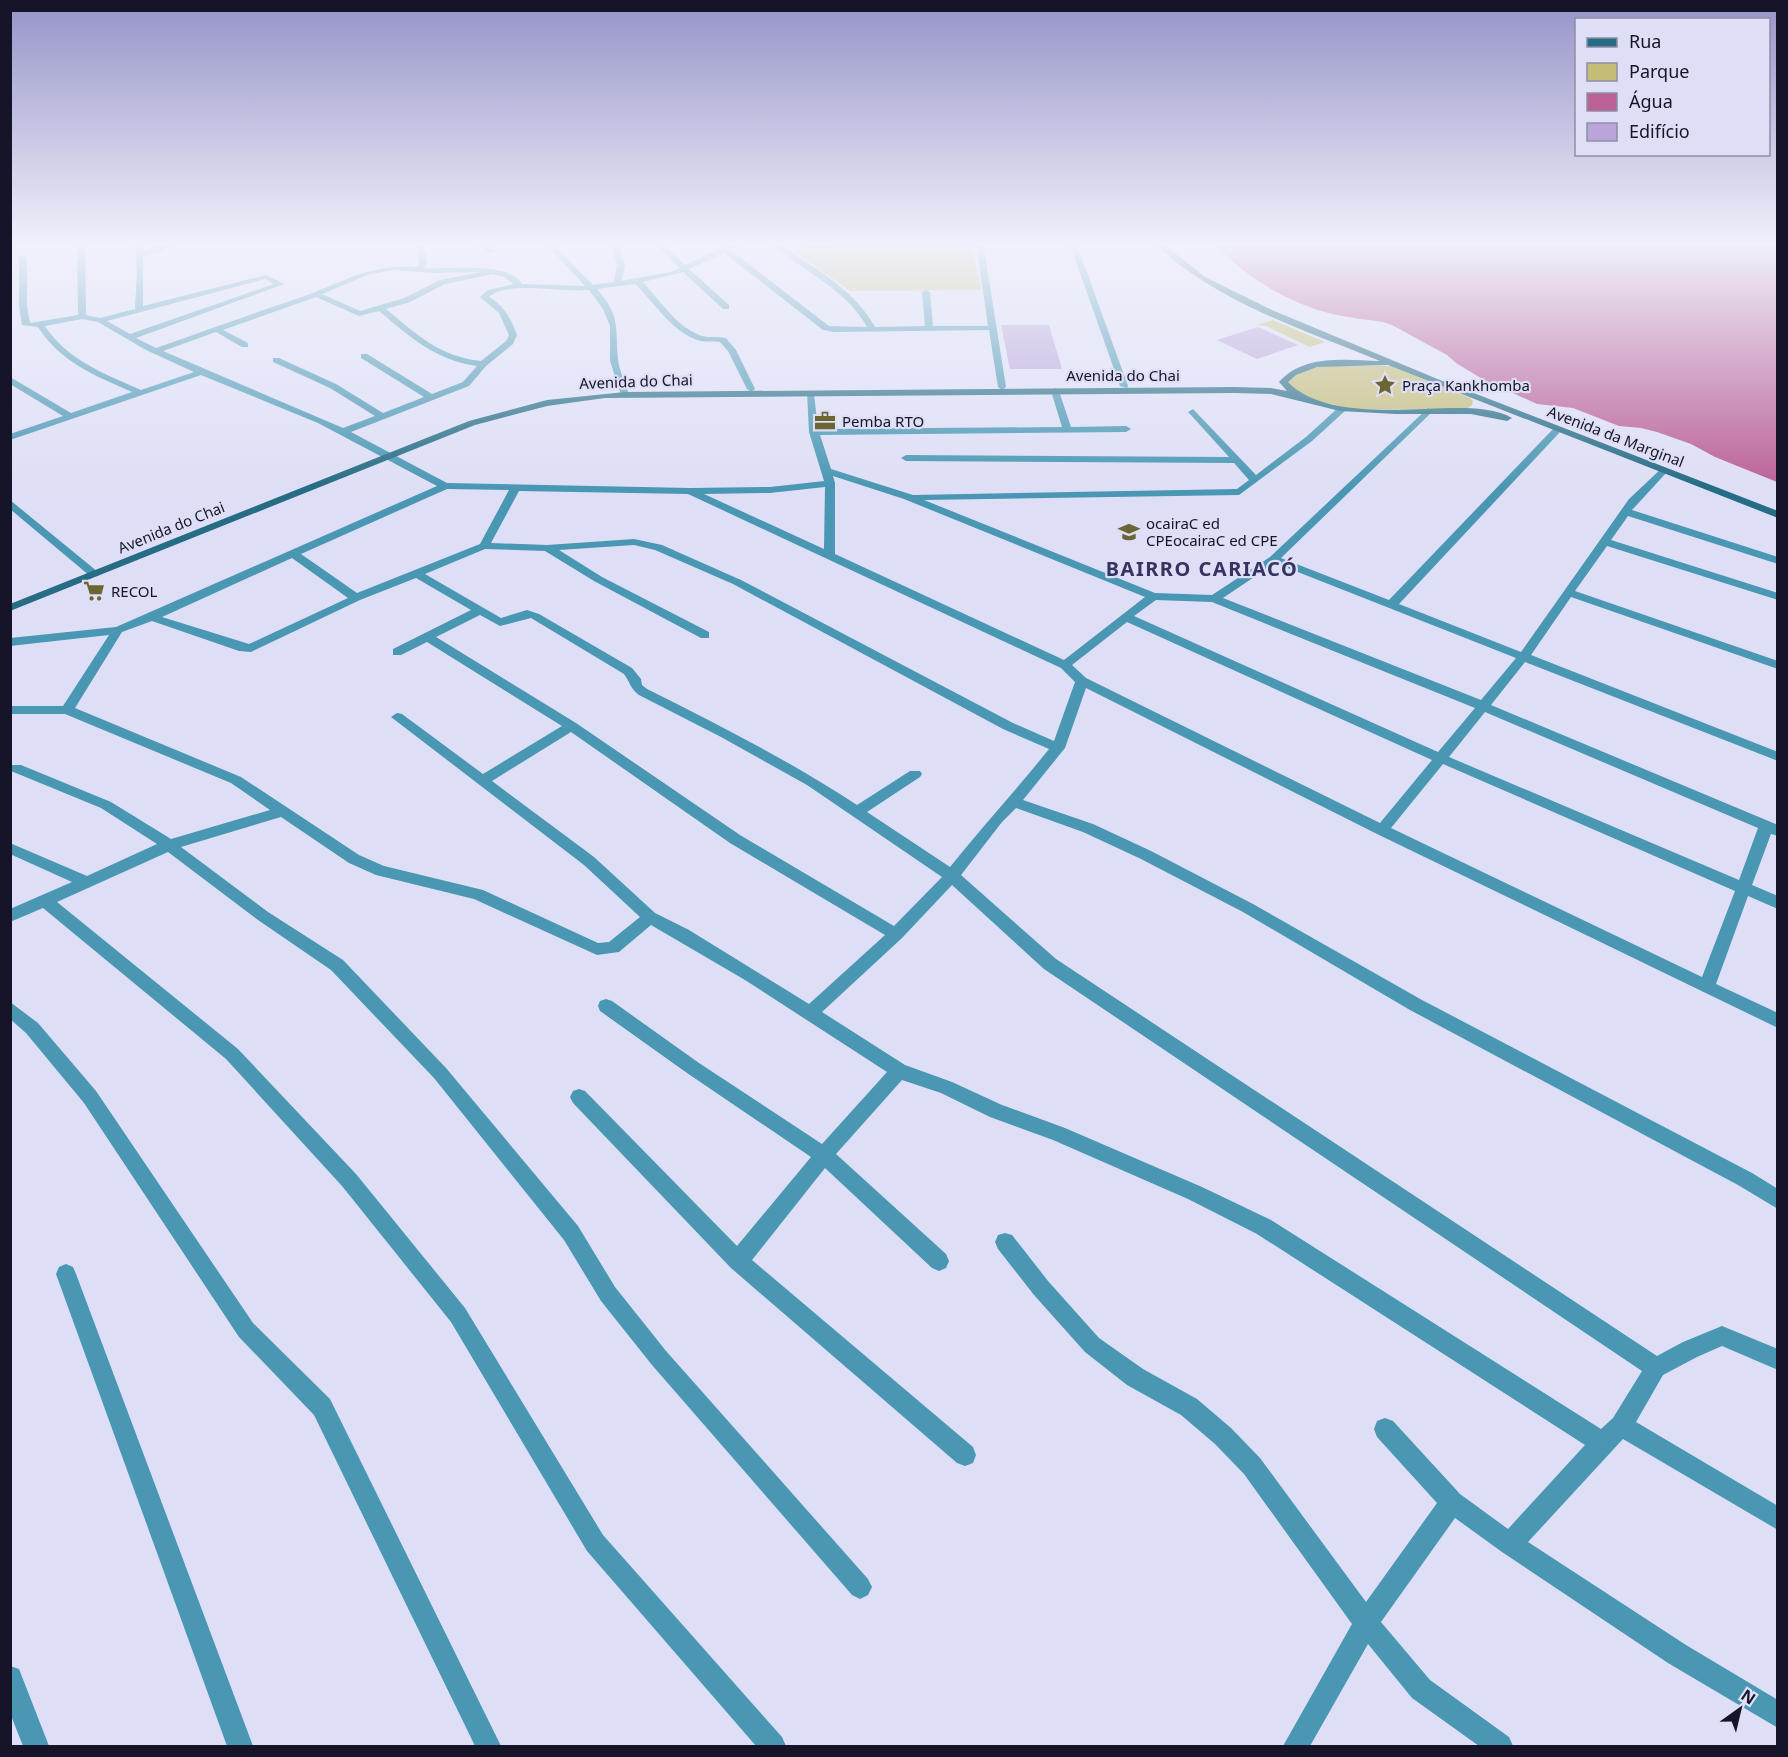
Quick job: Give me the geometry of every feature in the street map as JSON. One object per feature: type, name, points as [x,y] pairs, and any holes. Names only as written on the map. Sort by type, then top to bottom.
[{"type":"main road","name":"Avenida da Marginal","points":[[1298,324],[1537,423],[1778,515]]},
{"type":"main road","points":[[1327,363],[1342,358],[1345,354],[1343,346],[1335,340]]},
{"type":"main road","name":"Avenida do Chai","points":[[10,608],[92,572],[389,453],[512,410],[574,398],[624,392],[751,389],[1124,386],[1283,382],[1288,376],[1310,366],[1327,363],[1392,364]]},
{"type":"main road","name":"Avenida do Chai","points":[[1283,382],[1287,389],[1302,397]]},
{"type":"main road","name":"Avenida do Chai","points":[[624,392],[810,394],[1253,390],[1302,397],[1342,409],[1467,411],[1537,423]]},
{"type":"main road","points":[[1467,411],[1476,407],[1479,399]]},
{"type":"main road","name":"Avenida do Chai","points":[[10,600],[92,572]]},
{"type":"street","points":[[25,324],[29,327],[45,324]]},
{"type":"street","points":[[107,324],[198,373],[305,414],[389,453],[445,486]]},
{"type":"street","points":[[130,337],[167,324]]},
{"type":"street","points":[[156,351],[237,324]]},
{"type":"street","points":[[399,324],[422,345],[436,353],[459,362],[483,364]]},
{"type":"street","points":[[342,432],[466,384],[483,364],[513,338],[508,324]]},
{"type":"street","points":[[613,324],[614,361],[624,392]]},
{"type":"street","points":[[680,324],[700,337],[723,340],[732,350],[751,389]]},
{"type":"street","points":[[820,324],[834,330],[991,328]]},
{"type":"street","points":[[870,324],[873,330]]},
{"type":"street","points":[[929,324],[929,329]]},
{"type":"street","points":[[990,324],[1002,387]]},
{"type":"street","points":[[1102,324],[1124,386]]},
{"type":"street","points":[[40,325],[47,339],[58,350],[79,364],[141,393]]},
{"type":"street","points":[[219,331],[245,345]]},
{"type":"street","points":[[364,356],[432,398]]},
{"type":"street","points":[[276,360],[342,392],[382,417]]},
{"type":"street","points":[[10,437],[198,373]]},
{"type":"street","points":[[10,380],[71,417]]},
{"type":"street","points":[[1055,391],[1067,429]]},
{"type":"street","points":[[810,394],[814,432],[828,477],[829,556]]},
{"type":"street","points":[[908,497],[1227,494],[1239,492],[1249,487],[1254,479],[1309,439],[1342,409]]},
{"type":"street","points":[[1214,599],[1274,559],[1428,411]]},
{"type":"street","points":[[1192,412],[1254,479]]},
{"type":"street","points":[[814,432],[1126,429]]},
{"type":"street","points":[[1392,604],[1557,430]]},
{"type":"street","points":[[906,458],[1236,459]]},
{"type":"street","points":[[1382,830],[1524,656],[1626,512],[1663,470]]},
{"type":"street","points":[[10,642],[118,630],[293,555],[445,486],[690,491],[770,490],[828,477],[908,497],[1153,596],[1214,599],[1483,706],[1772,829],[1743,887],[1707,986]]},
{"type":"street","points":[[484,546],[515,488]]},
{"type":"street","points":[[690,491],[1065,665],[1082,681],[1382,830],[1778,1021]]},
{"type":"street","points":[[10,503],[92,572]]},
{"type":"street","points":[[1626,512],[1778,561]]},
{"type":"street","points":[[152,617],[243,648],[251,648],[356,598],[484,546],[547,548],[634,542],[658,547],[737,582],[1008,726],[1058,748]]},
{"type":"street","points":[[1605,542],[1778,597]]},
{"type":"street","points":[[547,548],[598,579],[705,634]]},
{"type":"street","points":[[293,555],[356,598]]},
{"type":"street","points":[[1274,559],[1778,757]]},
{"type":"street","points":[[416,573],[500,622],[527,614],[536,616],[628,671],[635,679],[636,687],[643,692],[783,766],[857,812],[952,876],[1050,964],[1656,1368]]},
{"type":"street","points":[[1569,593],[1778,665]]},
{"type":"street","points":[[1065,665],[1153,596]]},
{"type":"street","points":[[397,652],[479,611]]},
{"type":"street","points":[[1126,617],[1440,758],[1778,903]]},
{"type":"street","points":[[67,710],[118,630]]},
{"type":"street","points":[[427,637],[571,726],[735,839],[896,934]]},
{"type":"street","points":[[809,1014],[896,934],[952,876],[997,818],[1014,802],[1058,748],[1082,681]]},
{"type":"street","points":[[10,710],[67,710],[236,780],[354,859],[381,871],[478,894],[597,949],[613,948],[650,917]]},
{"type":"street","points":[[397,717],[589,861],[650,917],[752,975],[899,1071],[946,1087],[996,1111],[1059,1134],[1195,1193],[1264,1227],[1602,1443]]},
{"type":"street","points":[[482,781],[571,726]]},
{"type":"street","points":[[16,768],[106,805],[169,845],[263,916],[337,965],[440,1073],[571,1233],[608,1294],[659,1358],[860,1587]]},
{"type":"street","points":[[857,812],[915,774]]},
{"type":"street","points":[[1014,802],[1088,828],[1248,908],[1416,1005],[1745,1179],[1778,1200]]},
{"type":"street","points":[[10,916],[169,845],[283,811]]},
{"type":"street","points":[[10,848],[87,882]]},
{"type":"street","points":[[44,900],[232,1054],[349,1180],[459,1315],[595,1543],[773,1746]]},
{"type":"street","points":[[606,1006],[693,1068],[824,1155],[939,1261]]},
{"type":"street","points":[[10,1009],[32,1028],[90,1097],[246,1330],[322,1407],[488,1746]]},
{"type":"street","points":[[738,1261],[824,1155],[899,1071]]},
{"type":"street","points":[[579,1097],[738,1261],[966,1455]]},
{"type":"street","points":[[1005,1242],[1041,1288],[1092,1345],[1135,1377],[1189,1407],[1223,1436],[1244,1458],[1332,1573],[1366,1623],[1420,1689],[1500,1746]]},
{"type":"street","points":[[66,1274],[240,1746]]},
{"type":"street","points":[[1509,1544],[1602,1443],[1621,1426],[1656,1368],[1690,1348],[1722,1336],[1778,1360]]},
{"type":"street","points":[[1621,1426],[1778,1519]]},
{"type":"street","points":[[1385,1429],[1452,1503],[1509,1544],[1677,1654],[1778,1714]]},
{"type":"street","points":[[1296,1746],[1366,1623],[1452,1503]]},
{"type":"street","points":[[10,1678],[36,1746]]},
{"type":"green space","points":[[1282,324],[1325,342],[1310,347],[1266,326],[1257,325]]},
{"type":"green space","points":[[1327,366],[1391,366],[1470,398],[1473,401],[1472,405],[1466,409],[1354,409],[1313,400],[1286,383],[1305,371]]},
{"type":"water","points":[[1389,324],[1777,324],[1777,482],[1715,457],[1691,444],[1657,432],[1619,426],[1573,408],[1537,404],[1484,380],[1447,355]]},
{"type":"building","points":[[1001,325],[1049,325],[1062,369],[1010,369]]},
{"type":"building","points":[[1258,327],[1298,345],[1257,359],[1217,340]]},
{"type":"place","name":"Praça Kankhomba","points":[[1385,385]]},
{"type":"place","name":"Pemba RTO","points":[[825,421]]},
{"type":"place","name":"ocairaC ed CPEocairaC ed CPE","points":[[1129,532]]},
{"type":"place","name":"RECOL","points":[[94,591]]},
{"type":"district","name":"BAIRRO CARIACÓ","points":[[1202,568]]}]
